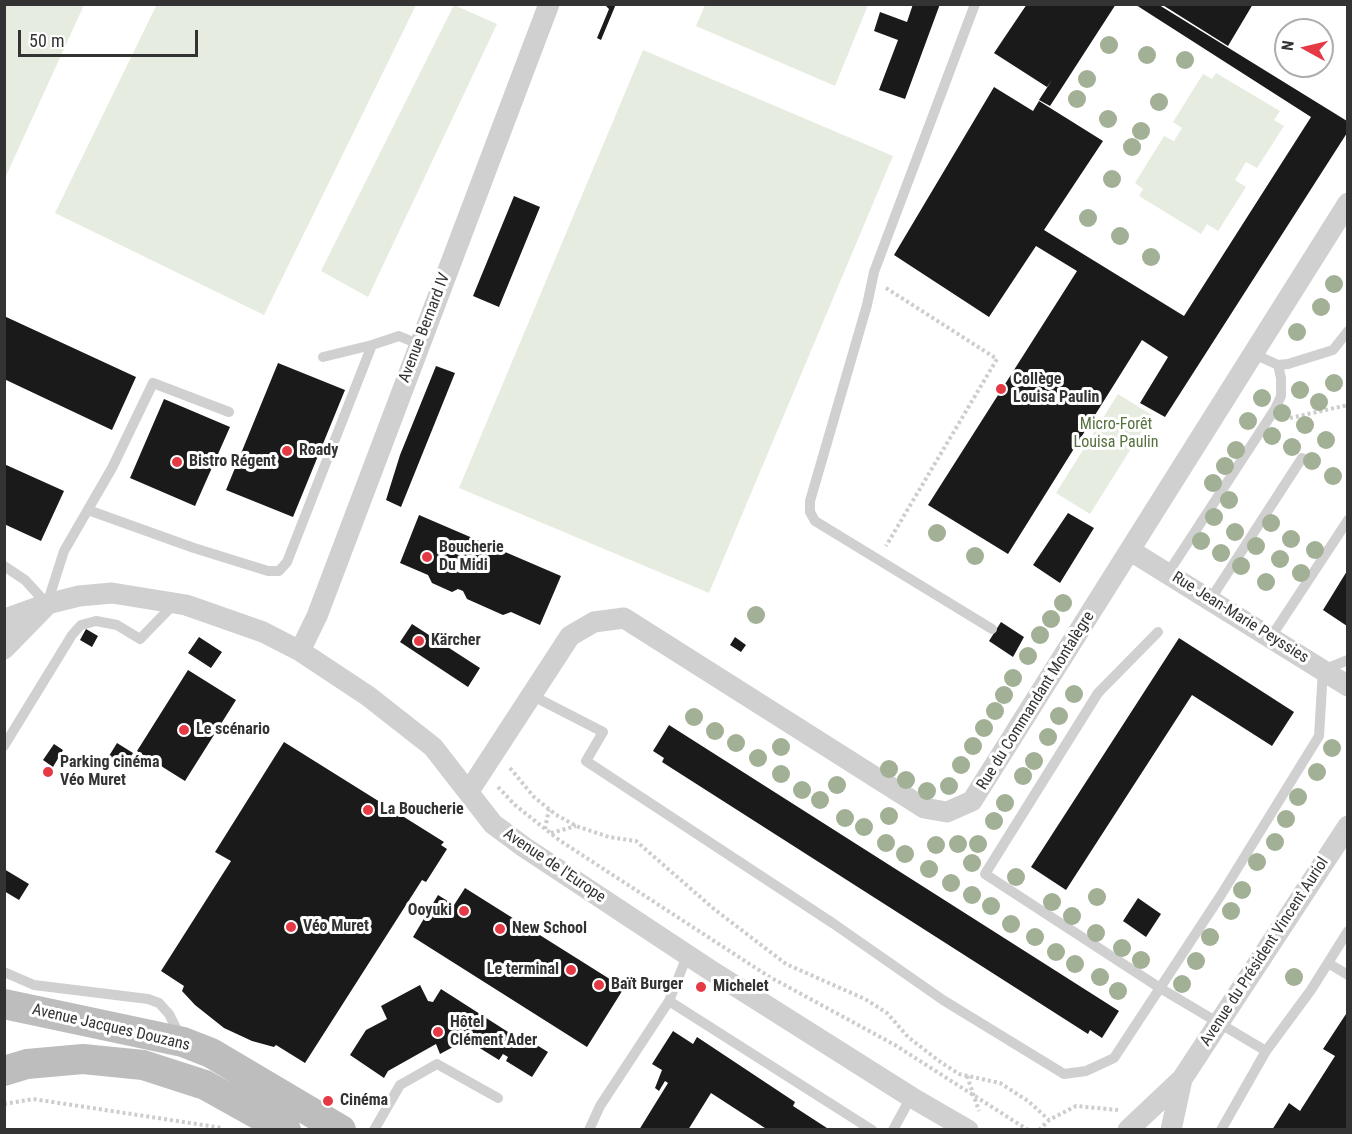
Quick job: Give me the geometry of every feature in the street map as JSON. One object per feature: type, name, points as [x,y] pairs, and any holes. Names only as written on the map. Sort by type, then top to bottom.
[{"type":"main road","name":"Avenue Jacques Douzans","points":[[4,1004],[183,1042],[211,1053],[341,1130]]},
{"type":"main road","name":"Avenue Jacques Douzans","points":[[4,1071],[27,1064],[83,1059],[143,1065],[205,1085],[285,1130]]},
{"type":"street","name":"Avenue Bernard IV","points":[[300,651],[316,616],[549,4]]},
{"type":"street","name":"Rue du Commandant Montalègre","points":[[469,791],[570,636],[594,621],[624,618],[924,808],[947,812],[972,801],[1347,203]]},
{"type":"street","name":"Rue Jean-Marie Peyssies","points":[[1131,550],[1347,686]]},
{"type":"street","name":"Avenue de l'Europe","points":[[4,622],[11,617],[47,604],[79,596],[112,593],[175,603],[263,632],[300,651],[368,696],[433,747],[494,824],[524,847],[687,956],[911,1097],[974,1125]]},
{"type":"street","points":[[4,649],[47,604]]},
{"type":"street","name":"Avenue du Président Vincent Auriol","points":[[1182,1079],[1347,826]]},
{"type":"street","points":[[1127,1120],[1182,1079]]},
{"type":"street","points":[[1171,1130],[1182,1079]]},
{"type":"lane","points":[[975,4],[873,280],[810,501],[810,512],[815,521],[992,629]]},
{"type":"lane","points":[[1254,354],[1278,365],[1333,350],[1347,332]]},
{"type":"lane","points":[[323,357],[399,336],[418,344]]},
{"type":"lane","points":[[88,510],[194,548],[268,571],[279,571],[287,562],[372,345]]},
{"type":"lane","points":[[1168,573],[1281,396],[1278,365]]},
{"type":"lane","points":[[47,604],[64,551],[88,510],[153,383],[229,412]]},
{"type":"lane","points":[[1210,600],[1302,458]]},
{"type":"lane","points":[[1271,638],[1347,520]]},
{"type":"lane","points":[[4,566],[26,580],[47,604]]},
{"type":"lane","points":[[4,746],[72,635],[81,625],[96,621],[117,625],[140,639],[175,603]]},
{"type":"lane","points":[[1158,632],[1098,693],[985,874],[1160,988],[1266,1051]]},
{"type":"lane","points":[[531,695],[603,732],[586,761],[834,924],[943,1000],[1064,1074],[1086,1071],[1114,1058],[1319,736],[1323,670],[1347,660]]},
{"type":"lane","points":[[1221,1130],[1266,1051],[1328,963],[1347,931]]},
{"type":"lane","points":[[590,1130],[600,1106],[669,1001],[687,956]]},
{"type":"lane","points":[[1328,963],[1347,975]]},
{"type":"lane","points":[[4,972],[34,985],[148,999],[159,1003],[169,1014],[183,1042]]},
{"type":"lane","points":[[669,1001],[872,1130]]},
{"type":"lane","points":[[374,1130],[400,1085],[437,1064],[498,1098]]},
{"type":"lane","points":[[893,1130],[911,1097]]},
{"type":"path","points":[[873,280],[997,359],[878,560]]},
{"type":"path","points":[[1264,425],[1347,405]]},
{"type":"path","points":[[495,752],[549,809],[576,826],[609,837],[636,841],[714,909],[786,964],[865,999],[887,1014],[908,1037],[939,1061],[959,1074],[1000,1083],[1028,1101],[1049,1120]]},
{"type":"path","points":[[482,771],[515,805],[559,840],[768,976],[895,1046],[1028,1130]]},
{"type":"path","points":[[543,836],[549,809]]},
{"type":"path","points":[[967,1076],[980,1112],[974,1125]]},
{"type":"path","points":[[4,1104],[33,1099],[225,1128]]},
{"type":"path","points":[[1039,1130],[1049,1120],[1076,1106],[1127,1120]]},
{"type":"green space","points":[[157,4],[416,5],[264,315],[55,213]]},
{"type":"green space","points":[[705,4],[868,5],[835,86],[696,26]]},
{"type":"green space","points":[[4,5],[84,5],[5,178]]},
{"type":"green space","points":[[454,5],[497,24],[368,297],[321,271]]},
{"type":"green space","points":[[643,50],[893,156],[709,593],[459,488]]},
{"type":"green space","points":[[1216,73],[1280,111],[1274,120],[1284,126],[1257,168],[1246,162],[1235,180],[1246,187],[1218,231],[1207,224],[1201,234],[1139,196],[1143,189],[1135,183],[1164,136],[1174,141],[1182,128],[1173,122],[1203,74],[1212,79]]},
{"type":"green space","name":"Micro-Forêt Louisa Paulin","points":[[1118,394],[1152,415],[1090,514],[1056,493]]},
{"type":"building","points":[[604,4],[616,4],[601,40],[597,38],[609,9]]},
{"type":"building","points":[[913,4],[940,4],[905,99],[879,90],[898,40],[874,31],[880,12],[907,22]]},
{"type":"building","points":[[1027,4],[1116,4],[1050,106],[1039,100],[1052,80],[1047,87],[994,53]]},
{"type":"building","points":[[1161,4],[1253,4],[1228,46]]},
{"type":"building","points":[[1136,5],[1159,5],[1347,121],[1347,133],[1165,417],[1140,403],[1168,357],[1142,340],[1008,554],[928,505],[1077,271],[1036,246],[989,317],[894,255],[994,87],[1033,111],[1039,101],[1103,141],[1044,230],[1184,316],[1311,117]]},
{"type":"building","points":[[514,196],[540,207],[499,307],[473,296]]},
{"type":"building","points":[[4,316],[136,377],[112,430],[4,379]]},
{"type":"building","points":[[278,363],[345,390],[293,517],[226,490]]},
{"type":"building","points":[[436,366],[455,373],[401,507],[386,500],[400,455]]},
{"type":"building","points":[[164,399],[230,427],[195,506],[130,478]]},
{"type":"building","points":[[4,464],[64,491],[41,541],[4,524]]},
{"type":"building","points":[[1068,513],[1094,528],[1060,583],[1033,565]]},
{"type":"building","points":[[419,515],[561,576],[540,625],[511,612],[503,615],[467,599],[463,591],[458,589],[452,592],[432,583],[428,575],[400,563]]},
{"type":"building","points":[[1347,571],[1347,626],[1323,610]]},
{"type":"building","points":[[1001,622],[1024,637],[1013,657],[989,641]]},
{"type":"building","points":[[412,624],[480,668],[468,687],[400,642]]},
{"type":"building","points":[[86,629],[98,636],[92,647],[80,640]]},
{"type":"building","points":[[199,637],[222,652],[211,668],[188,653]]},
{"type":"building","points":[[735,637],[746,645],[741,652],[730,645]]},
{"type":"building","points":[[1179,638],[1294,712],[1272,746],[1192,695],[1066,890],[1031,867]]},
{"type":"building","points":[[188,670],[236,700],[185,781],[137,751]]},
{"type":"building","points":[[669,725],[1119,1011],[1102,1038],[1090,1030],[1088,1034],[662,762],[664,758],[653,751]]},
{"type":"building","name":"Véo Muret","points":[[284,742],[444,842],[441,845],[447,849],[426,882],[422,880],[305,1063],[276,1045],[274,1047],[252,1041],[224,1028],[195,1005],[182,991],[184,986],[161,971],[231,861],[215,852]]},
{"type":"building","points":[[117,743],[133,753],[125,766],[109,756]]},
{"type":"building","points":[[54,744],[63,750],[53,767],[43,760]]},
{"type":"building","points":[[4,869],[29,884],[19,900],[4,891]]},
{"type":"building","points":[[465,888],[624,988],[587,1047],[413,937],[438,895],[454,905]]},
{"type":"building","points":[[1138,898],[1161,914],[1146,937],[1123,921]]},
{"type":"building","name":"Hôtel Clément Ader","points":[[420,985],[428,1001],[433,1002],[441,989],[519,1039],[522,1036],[548,1052],[532,1077],[506,1061],[508,1057],[503,1054],[499,1060],[457,1034],[448,1038],[453,1047],[440,1054],[436,1044],[388,1071],[384,1078],[350,1055],[366,1030],[387,1019],[381,1006]]},
{"type":"building","points":[[1346,1014],[1346,1130],[1272,1130],[1289,1103],[1300,1111],[1335,1056],[1323,1049]]},
{"type":"building","points":[[673,1031],[693,1044],[697,1037],[795,1102],[793,1106],[830,1130],[768,1130],[711,1093],[688,1130],[639,1130],[668,1083],[665,1081],[659,1091],[655,1088],[662,1070],[652,1064]]},
{"type":"place","name":"Collège Louisa Paulin","points":[[1001,389]]},
{"type":"place","name":"Roady","points":[[287,451]]},
{"type":"place","name":"Bistro Régent","points":[[177,462]]},
{"type":"place","name":"Boucherie Du Midi","points":[[427,557]]},
{"type":"place","name":"Kärcher","points":[[419,641]]},
{"type":"place","name":"Le scénario","points":[[184,730]]},
{"type":"place","name":"Parking cinéma Véo Muret","points":[[48,772]]},
{"type":"place","name":"La Boucherie","points":[[368,810]]},
{"type":"place","name":"Ooyuki","points":[[464,911]]},
{"type":"place","name":"Véo Muret","points":[[291,927]]},
{"type":"place","name":"New School","points":[[500,929]]},
{"type":"place","name":"Le terminal","points":[[571,970]]},
{"type":"place","name":"Baït Burger","points":[[599,985]]},
{"type":"place","name":"Michelet","points":[[701,987]]},
{"type":"place","name":"Hôtel Clément Ader","points":[[438,1032]]},
{"type":"place","name":"Cinéma","points":[[328,1101]]}]
